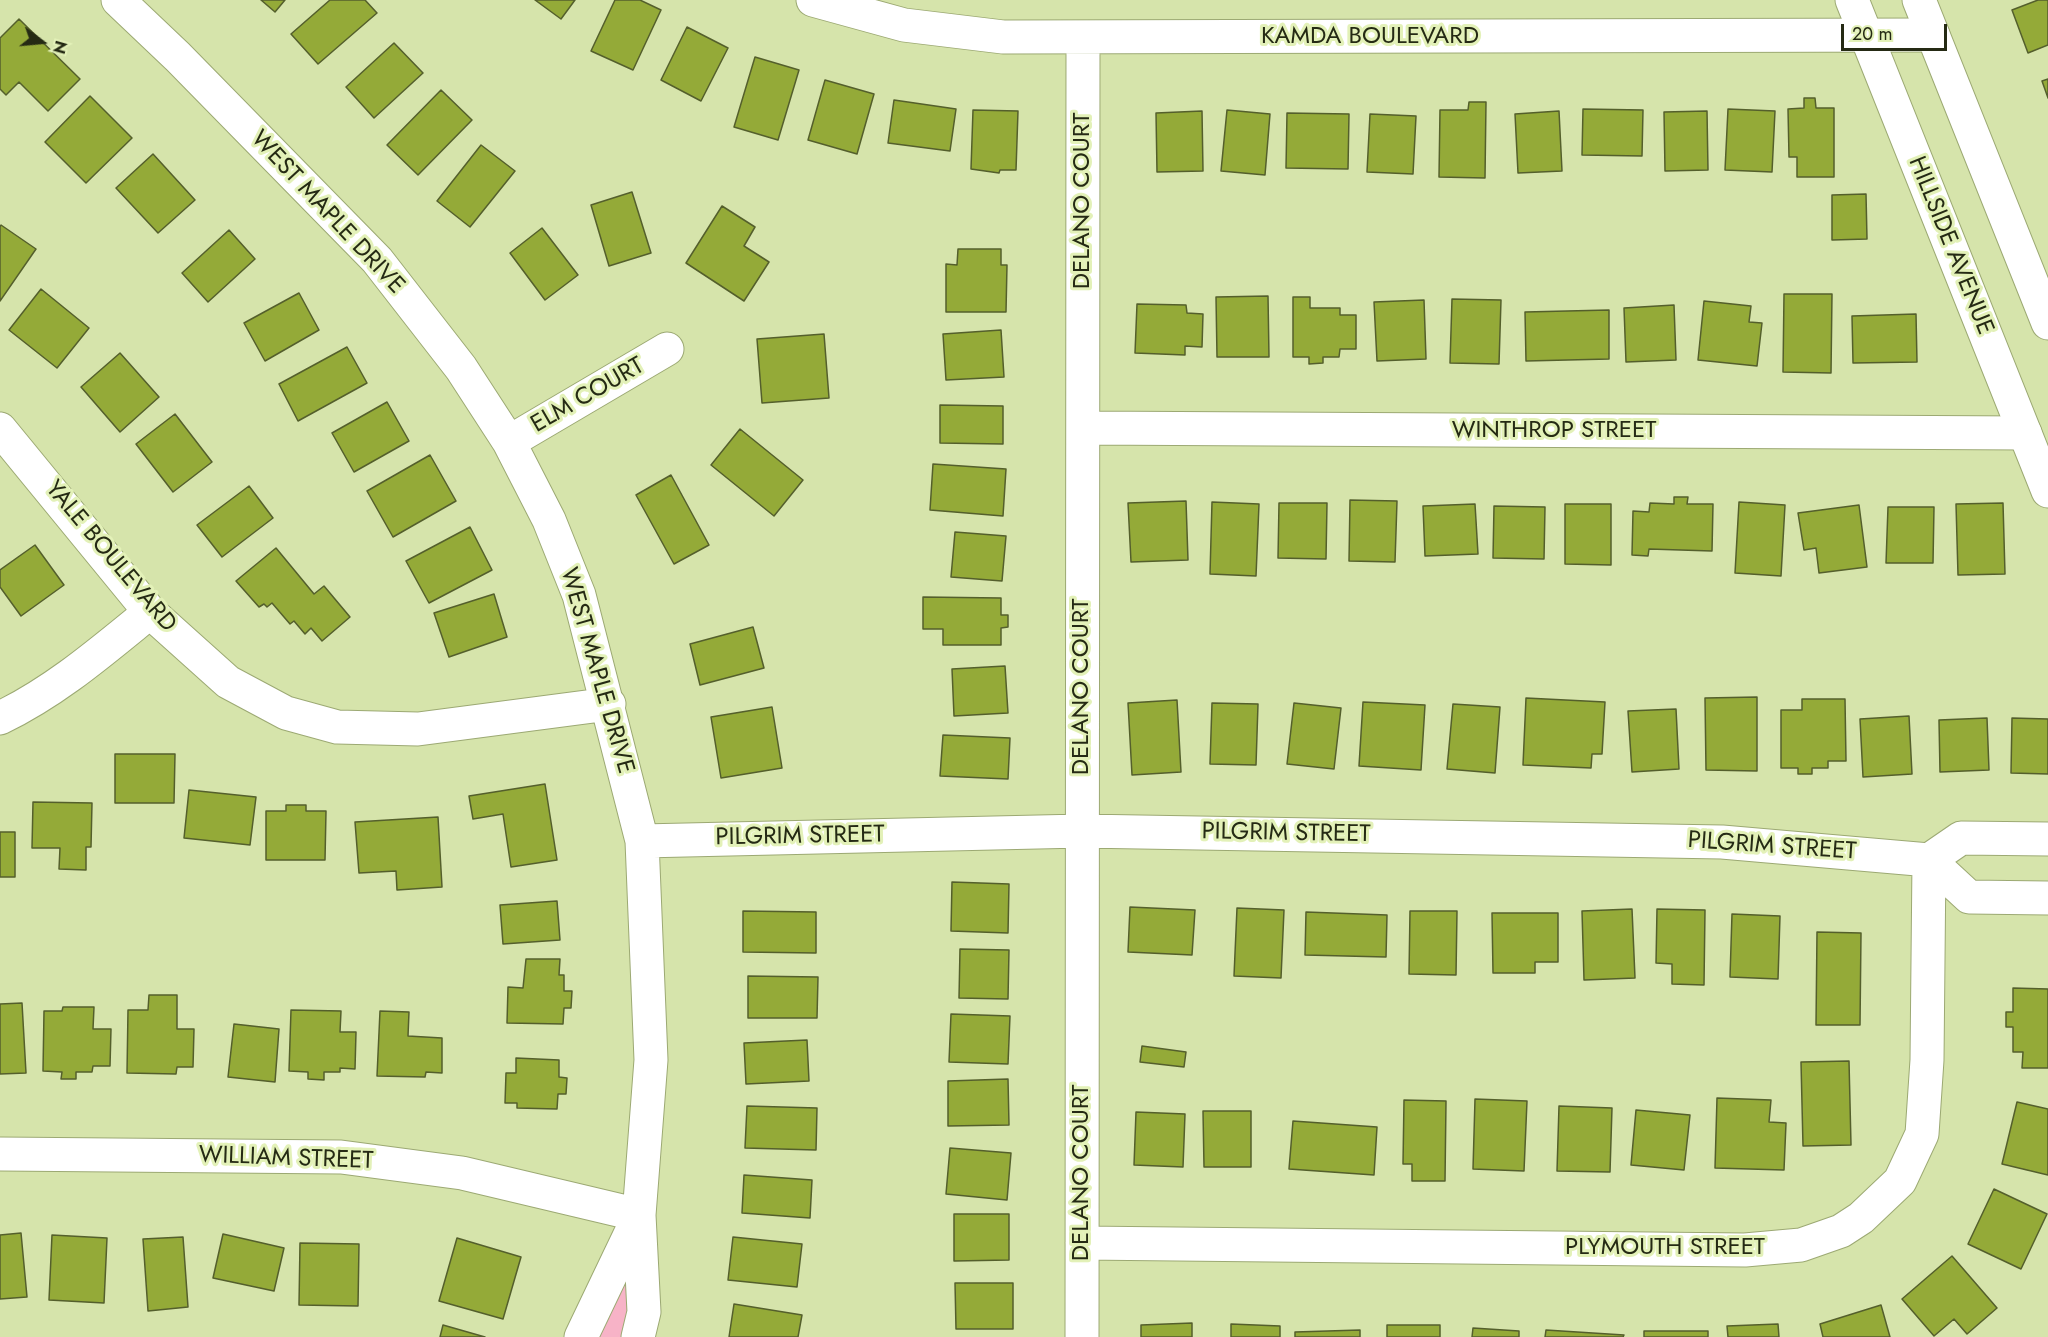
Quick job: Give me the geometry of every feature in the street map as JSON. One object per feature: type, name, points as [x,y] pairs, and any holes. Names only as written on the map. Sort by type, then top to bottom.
[{"type":"street","name":"WEST MAPLE DRIVE","points":[[118,0],[178,57],[377,260],[461,368],[509,442],[549,520],[579,595],[609,704],[642,841],[651,1060],[639,1215],[644,1312],[638,1337]]},
{"type":"street","name":"KAMDA BOULEVARD","points":[[813,0],[904,26],[1003,37],[1932,35]]},
{"type":"street","name":"HILLSIDE AVENUE","points":[[1852,0],[2048,491]]},
{"type":"street","points":[[1919,0],[2048,323]]},
{"type":"street","name":"DELANO COURT","points":[[1082,1337],[1083,38]]},
{"type":"street","name":"ELM COURT","points":[[509,442],[667,349]]},
{"type":"street","name":"WINTHROP STREET","points":[[1083,428],[2025,434]]},
{"type":"street","name":"YALE BOULEVARD","points":[[0,429],[150,612],[228,682],[286,713],[337,728],[418,729],[609,704]]},
{"type":"street","points":[[0,718],[31,703],[69,678],[150,612]]},
{"type":"street","name":"PILGRIM STREET","points":[[642,841],[1082,831],[1722,842],[1929,860]]},
{"type":"street","points":[[2048,839],[1961,838],[1929,860],[1969,897],[2048,897]]},
{"type":"street","name":"PLYMOUTH STREET","points":[[1082,1243],[1745,1250],[1801,1245],[1841,1231],[1861,1218],[1900,1181],[1922,1134],[1928,1060],[1929,860]]},
{"type":"street","name":"WILLIAM STREET","points":[[0,1154],[341,1157],[462,1173],[639,1215]]},
{"type":"street","name":"WEST MAPLE DRIVE","points":[[581,1337],[639,1215]]},
{"type":"shaded area","points":[[634,1244],[630,1337],[589,1337]]},
{"type":"building","points":[[261,0],[285,0],[275,12]]},
{"type":"building","points":[[330,0],[365,0],[377,13],[318,64],[291,34]]},
{"type":"building","points":[[535,0],[575,0],[561,19]]},
{"type":"building","points":[[615,0],[640,0],[661,10],[633,70],[591,51]]},
{"type":"building","points":[[2038,0],[2048,0],[2048,45],[2028,53],[2012,10]]},
{"type":"building","points":[[19,19],[80,79],[48,111],[19,82],[6,95],[0,89],[0,38]]},
{"type":"building","points":[[687,27],[728,48],[701,101],[661,80]]},
{"type":"building","points":[[394,43],[423,73],[374,118],[346,87]]},
{"type":"building","points":[[755,57],[799,70],[778,140],[734,127]]},
{"type":"building","points":[[2048,79],[2048,98],[2042,81]]},
{"type":"building","points":[[825,80],[874,94],[857,154],[808,140]]},
{"type":"building","points":[[441,90],[472,120],[418,175],[387,145]]},
{"type":"building","points":[[90,96],[132,138],[86,183],[45,142]]},
{"type":"building","points":[[1804,98],[1815,98],[1816,108],[1834,108],[1834,177],[1797,177],[1797,157],[1789,157],[1788,109],[1804,108]]},
{"type":"building","points":[[894,100],[956,109],[950,151],[888,143]]},
{"type":"building","points":[[1469,102],[1486,102],[1485,178],[1439,177],[1440,110],[1468,110]]},
{"type":"building","points":[[1583,109],[1643,110],[1642,156],[1582,155]]},
{"type":"building","points":[[1728,109],[1775,111],[1772,172],[1725,170]]},
{"type":"building","points":[[973,110],[1018,111],[1016,170],[1000,170],[999,173],[971,169]]},
{"type":"building","points":[[1227,110],[1270,114],[1265,175],[1221,171]]},
{"type":"building","points":[[1202,111],[1203,171],[1157,172],[1156,113]]},
{"type":"building","points":[[1559,111],[1562,171],[1518,173],[1515,114]]},
{"type":"building","points":[[1707,111],[1708,170],[1665,171],[1664,112]]},
{"type":"building","points":[[1287,113],[1349,114],[1348,169],[1286,168]]},
{"type":"building","points":[[1370,114],[1416,116],[1413,174],[1367,172]]},
{"type":"building","points":[[481,145],[515,171],[470,227],[437,201]]},
{"type":"building","points":[[153,154],[195,200],[158,233],[116,188]]},
{"type":"building","points":[[632,192],[651,253],[609,266],[591,205]]},
{"type":"building","points":[[1866,194],[1867,239],[1832,240],[1832,195]]},
{"type":"building","points":[[722,206],[755,227],[744,246],[769,262],[744,301],[686,263]]},
{"type":"building","points":[[1,225],[36,249],[0,301],[0,227]]},
{"type":"building","points":[[542,228],[578,275],[545,300],[510,253]]},
{"type":"building","points":[[229,230],[255,259],[208,302],[182,273]]},
{"type":"building","points":[[958,249],[1001,249],[1001,265],[1007,265],[1006,312],[946,312],[946,264],[957,265]]},
{"type":"building","points":[[41,289],[89,328],[57,368],[9,330]]},
{"type":"building","points":[[299,293],[319,330],[265,361],[244,323]]},
{"type":"building","points":[[1784,294],[1832,294],[1831,373],[1783,372]]},
{"type":"building","points":[[1268,296],[1269,357],[1217,357],[1216,297]]},
{"type":"building","points":[[1293,297],[1310,297],[1310,308],[1340,308],[1340,315],[1356,315],[1356,349],[1340,349],[1339,357],[1323,357],[1323,363],[1309,364],[1309,357],[1293,357]]},
{"type":"building","points":[[1452,299],[1501,300],[1499,364],[1450,363]]},
{"type":"building","points":[[1424,300],[1426,359],[1377,361],[1374,302]]},
{"type":"building","points":[[1704,301],[1751,306],[1749,322],[1762,323],[1757,366],[1698,360]]},
{"type":"building","points":[[1137,304],[1186,305],[1187,313],[1203,314],[1202,347],[1185,346],[1185,355],[1135,353]]},
{"type":"building","points":[[1674,305],[1676,360],[1626,362],[1624,308]]},
{"type":"building","points":[[1609,310],[1609,359],[1526,361],[1525,312]]},
{"type":"building","points":[[1916,314],[1917,362],[1853,363],[1852,316]]},
{"type":"building","points":[[1001,330],[1004,377],[946,380],[943,334]]},
{"type":"building","points":[[824,334],[829,398],[762,403],[757,339]]},
{"type":"building","points":[[347,347],[367,383],[298,421],[279,384]]},
{"type":"building","points":[[120,353],[159,397],[120,432],[81,387]]},
{"type":"building","points":[[387,402],[409,441],[354,472],[332,433]]},
{"type":"building","points":[[940,405],[1003,406],[1003,444],[940,443]]},
{"type":"building","points":[[175,414],[212,462],[173,492],[136,444]]},
{"type":"building","points":[[740,429],[803,480],[774,516],[711,465]]},
{"type":"building","points":[[430,455],[456,501],[393,537],[367,491]]},
{"type":"building","points":[[933,464],[1006,469],[1003,516],[930,510]]},
{"type":"building","points":[[671,475],[709,545],[674,564],[636,495]]},
{"type":"building","points":[[249,486],[273,518],[222,557],[197,525]]},
{"type":"building","points":[[1674,497],[1688,497],[1687,504],[1713,504],[1712,551],[1649,549],[1648,556],[1632,555],[1633,511],[1649,512],[1650,503],[1674,504]]},
{"type":"building","points":[[1350,500],[1397,501],[1395,562],[1349,561]]},
{"type":"building","points":[[1186,501],[1188,560],[1131,562],[1128,503]]},
{"type":"building","points":[[1212,502],[1259,504],[1256,576],[1210,574]]},
{"type":"building","points":[[1739,502],[1785,505],[1781,576],[1735,573]]},
{"type":"building","points":[[1279,503],[1327,503],[1326,559],[1278,558]]},
{"type":"building","points":[[2003,503],[2005,574],[1958,575],[1956,504]]},
{"type":"building","points":[[1475,504],[1478,554],[1425,556],[1423,506]]},
{"type":"building","points":[[1565,504],[1611,504],[1611,565],[1565,564]]},
{"type":"building","points":[[1859,505],[1867,567],[1819,573],[1816,548],[1804,550],[1798,513]]},
{"type":"building","points":[[1494,506],[1545,507],[1544,559],[1493,558]]},
{"type":"building","points":[[1888,507],[1934,507],[1933,563],[1886,563]]},
{"type":"building","points":[[470,527],[492,570],[429,603],[406,561]]},
{"type":"building","points":[[955,532],[1006,536],[1002,581],[951,577]]},
{"type":"building","points":[[35,545],[64,585],[21,616],[0,587],[0,570]]},
{"type":"building","points":[[276,548],[314,594],[324,586],[350,617],[322,641],[311,628],[305,634],[294,621],[290,624],[272,603],[267,607],[264,604],[259,607],[236,581]]},
{"type":"building","points":[[494,594],[507,637],[449,657],[434,613]]},
{"type":"building","points":[[923,597],[1001,598],[1001,615],[1008,615],[1008,627],[1001,628],[1001,645],[943,645],[943,629],[923,629]]},
{"type":"building","points":[[753,627],[764,668],[700,685],[690,644]]},
{"type":"building","points":[[1005,666],[1008,713],[954,716],[952,669]]},
{"type":"building","points":[[1757,697],[1757,771],[1706,770],[1705,698]]},
{"type":"building","points":[[1526,698],[1605,702],[1602,754],[1592,754],[1591,768],[1523,765]]},
{"type":"building","points":[[1802,699],[1845,699],[1846,761],[1828,761],[1828,768],[1812,768],[1812,774],[1798,774],[1798,768],[1781,768],[1781,710],[1802,710]]},
{"type":"building","points":[[1177,700],[1181,772],[1132,775],[1128,703]]},
{"type":"building","points":[[1363,702],[1425,705],[1421,770],[1359,766]]},
{"type":"building","points":[[1212,703],[1258,704],[1256,765],[1210,764]]},
{"type":"building","points":[[1294,703],[1341,708],[1334,769],[1287,764]]},
{"type":"building","points":[[1453,704],[1500,707],[1495,773],[1447,769]]},
{"type":"building","points":[[772,707],[782,768],[721,778],[711,717]]},
{"type":"building","points":[[1676,709],[1679,769],[1632,772],[1628,711]]},
{"type":"building","points":[[1909,716],[1912,774],[1863,777],[1860,719]]},
{"type":"building","points":[[1987,718],[1989,770],[1940,772],[1939,720]]},
{"type":"building","points":[[2012,718],[2048,719],[2048,774],[2011,773]]},
{"type":"building","points":[[943,735],[1010,738],[1008,779],[940,776]]},
{"type":"building","points":[[115,754],[175,754],[174,803],[115,803]]},
{"type":"building","points":[[545,784],[557,860],[511,867],[503,814],[473,819],[469,796]]},
{"type":"building","points":[[189,790],[256,797],[250,845],[184,838]]},
{"type":"building","points":[[33,802],[92,803],[91,847],[86,847],[86,870],[59,869],[60,848],[32,848]]},
{"type":"building","points":[[286,805],[306,805],[306,811],[326,811],[325,860],[266,860],[266,811],[286,811]]},
{"type":"building","points":[[438,817],[442,887],[397,890],[396,871],[359,873],[355,822]]},
{"type":"building","points":[[0,832],[15,832],[15,877],[0,877]]},
{"type":"building","points":[[952,882],[1009,884],[1008,933],[951,931]]},
{"type":"building","points":[[557,901],[560,940],[503,944],[500,905]]},
{"type":"building","points":[[1130,907],[1195,910],[1192,955],[1128,952]]},
{"type":"building","points":[[1237,908],[1284,910],[1281,978],[1234,976]]},
{"type":"building","points":[[1632,909],[1635,978],[1584,980],[1582,911]]},
{"type":"building","points":[[1657,909],[1705,910],[1704,985],[1672,984],[1672,964],[1656,963]]},
{"type":"building","points":[[743,911],[816,912],[816,953],[743,952]]},
{"type":"building","points":[[1410,911],[1457,911],[1456,975],[1409,974]]},
{"type":"building","points":[[1306,912],[1387,915],[1386,957],[1305,955]]},
{"type":"building","points":[[1492,913],[1558,913],[1558,962],[1535,962],[1535,973],[1493,973]]},
{"type":"building","points":[[1732,914],[1780,916],[1778,979],[1730,977]]},
{"type":"building","points":[[1817,932],[1861,933],[1860,1025],[1816,1025]]},
{"type":"building","points":[[960,949],[1009,950],[1008,999],[959,998]]},
{"type":"building","points":[[526,959],[560,959],[559,975],[564,975],[564,991],[572,991],[571,1008],[564,1008],[563,1024],[507,1023],[508,987],[523,988]]},
{"type":"building","points":[[748,976],[818,977],[817,1018],[748,1018]]},
{"type":"building","points":[[2013,988],[2048,989],[2048,1068],[2022,1068],[2023,1052],[2013,1052],[2013,1027],[2006,1027],[2006,1012],[2013,1012]]},
{"type":"building","points":[[149,995],[177,995],[177,1029],[194,1029],[193,1067],[177,1067],[176,1074],[127,1073],[128,1010],[148,1010]]},
{"type":"building","points":[[22,1003],[26,1073],[0,1074],[0,1004]]},
{"type":"building","points":[[63,1007],[94,1007],[93,1029],[111,1029],[110,1066],[93,1066],[92,1072],[76,1072],[76,1079],[61,1079],[62,1072],[43,1071],[44,1011],[62,1011]]},
{"type":"building","points":[[291,1010],[341,1011],[340,1032],[356,1032],[355,1069],[340,1068],[340,1072],[324,1072],[324,1080],[308,1079],[308,1072],[289,1071]]},
{"type":"building","points":[[380,1011],[409,1012],[408,1036],[442,1038],[442,1073],[426,1072],[425,1077],[377,1076]]},
{"type":"building","points":[[951,1014],[1010,1016],[1008,1064],[949,1062]]},
{"type":"building","points":[[234,1024],[279,1029],[275,1082],[228,1077]]},
{"type":"building","points":[[807,1040],[809,1081],[746,1084],[744,1043]]},
{"type":"building","points":[[1142,1046],[1186,1052],[1184,1067],[1140,1062]]},
{"type":"building","points":[[516,1058],[559,1060],[559,1077],[567,1078],[566,1094],[558,1094],[557,1109],[517,1108],[517,1103],[505,1103],[506,1073],[516,1073]]},
{"type":"building","points":[[1849,1061],[1851,1145],[1803,1146],[1801,1062]]},
{"type":"building","points":[[1008,1079],[1009,1125],[948,1126],[948,1081]]},
{"type":"building","points":[[1717,1098],[1771,1100],[1769,1122],[1786,1123],[1784,1170],[1715,1168]]},
{"type":"building","points":[[1475,1099],[1527,1101],[1524,1171],[1473,1169]]},
{"type":"building","points":[[1404,1100],[1446,1101],[1445,1181],[1412,1181],[1412,1164],[1403,1164]]},
{"type":"building","points":[[2017,1102],[2048,1109],[2048,1175],[2002,1164]]},
{"type":"building","points":[[747,1106],[817,1108],[816,1150],[745,1148]]},
{"type":"building","points":[[1559,1106],[1612,1108],[1610,1172],[1557,1171]]},
{"type":"building","points":[[1636,1110],[1690,1115],[1684,1170],[1631,1165]]},
{"type":"building","points":[[1203,1111],[1251,1111],[1251,1167],[1204,1167]]},
{"type":"building","points":[[1136,1112],[1185,1114],[1183,1167],[1134,1165]]},
{"type":"building","points":[[1293,1121],[1377,1127],[1374,1175],[1289,1169]]},
{"type":"building","points":[[950,1148],[1011,1153],[1007,1200],[946,1194]]},
{"type":"building","points":[[744,1175],[812,1180],[810,1218],[742,1213]]},
{"type":"building","points":[[1994,1189],[2047,1214],[2021,1269],[1968,1244]]},
{"type":"building","points":[[954,1214],[1009,1214],[1009,1260],[954,1261]]},
{"type":"building","points":[[21,1233],[27,1297],[0,1299],[0,1235]]},
{"type":"building","points":[[223,1234],[284,1248],[274,1291],[213,1278]]},
{"type":"building","points":[[52,1235],[107,1238],[104,1303],[49,1300]]},
{"type":"building","points":[[183,1237],[188,1307],[148,1311],[143,1239]]},
{"type":"building","points":[[733,1237],[802,1244],[797,1287],[728,1280]]},
{"type":"building","points":[[457,1238],[521,1257],[503,1319],[439,1301]]},
{"type":"building","points":[[300,1243],[359,1244],[358,1306],[299,1305]]},
{"type":"building","points":[[1952,1256],[1997,1308],[1967,1334],[1954,1319],[1934,1336],[1902,1299]]},
{"type":"building","points":[[955,1283],[1013,1283],[1013,1329],[956,1329]]},
{"type":"building","points":[[734,1304],[802,1315],[798,1337],[729,1337]]},
{"type":"building","points":[[1881,1305],[1890,1337],[1823,1337],[1820,1324]]},
{"type":"building","points":[[1192,1323],[1192,1337],[1141,1337],[1141,1325]]},
{"type":"building","points":[[1231,1324],[1280,1326],[1280,1337],[1231,1337]]},
{"type":"building","points":[[1778,1324],[1779,1337],[1728,1337],[1727,1326]]},
{"type":"building","points":[[443,1325],[485,1337],[440,1337]]},
{"type":"building","points":[[1387,1325],[1440,1325],[1440,1337],[1387,1337]]},
{"type":"building","points":[[1473,1328],[1519,1331],[1519,1337],[1472,1337]]},
{"type":"building","points":[[1360,1330],[1360,1337],[1295,1337],[1295,1332]]},
{"type":"building","points":[[1546,1330],[1624,1335],[1623,1337],[1545,1337]]},
{"type":"building","points":[[1644,1331],[1708,1331],[1708,1337],[1644,1337]]}]
